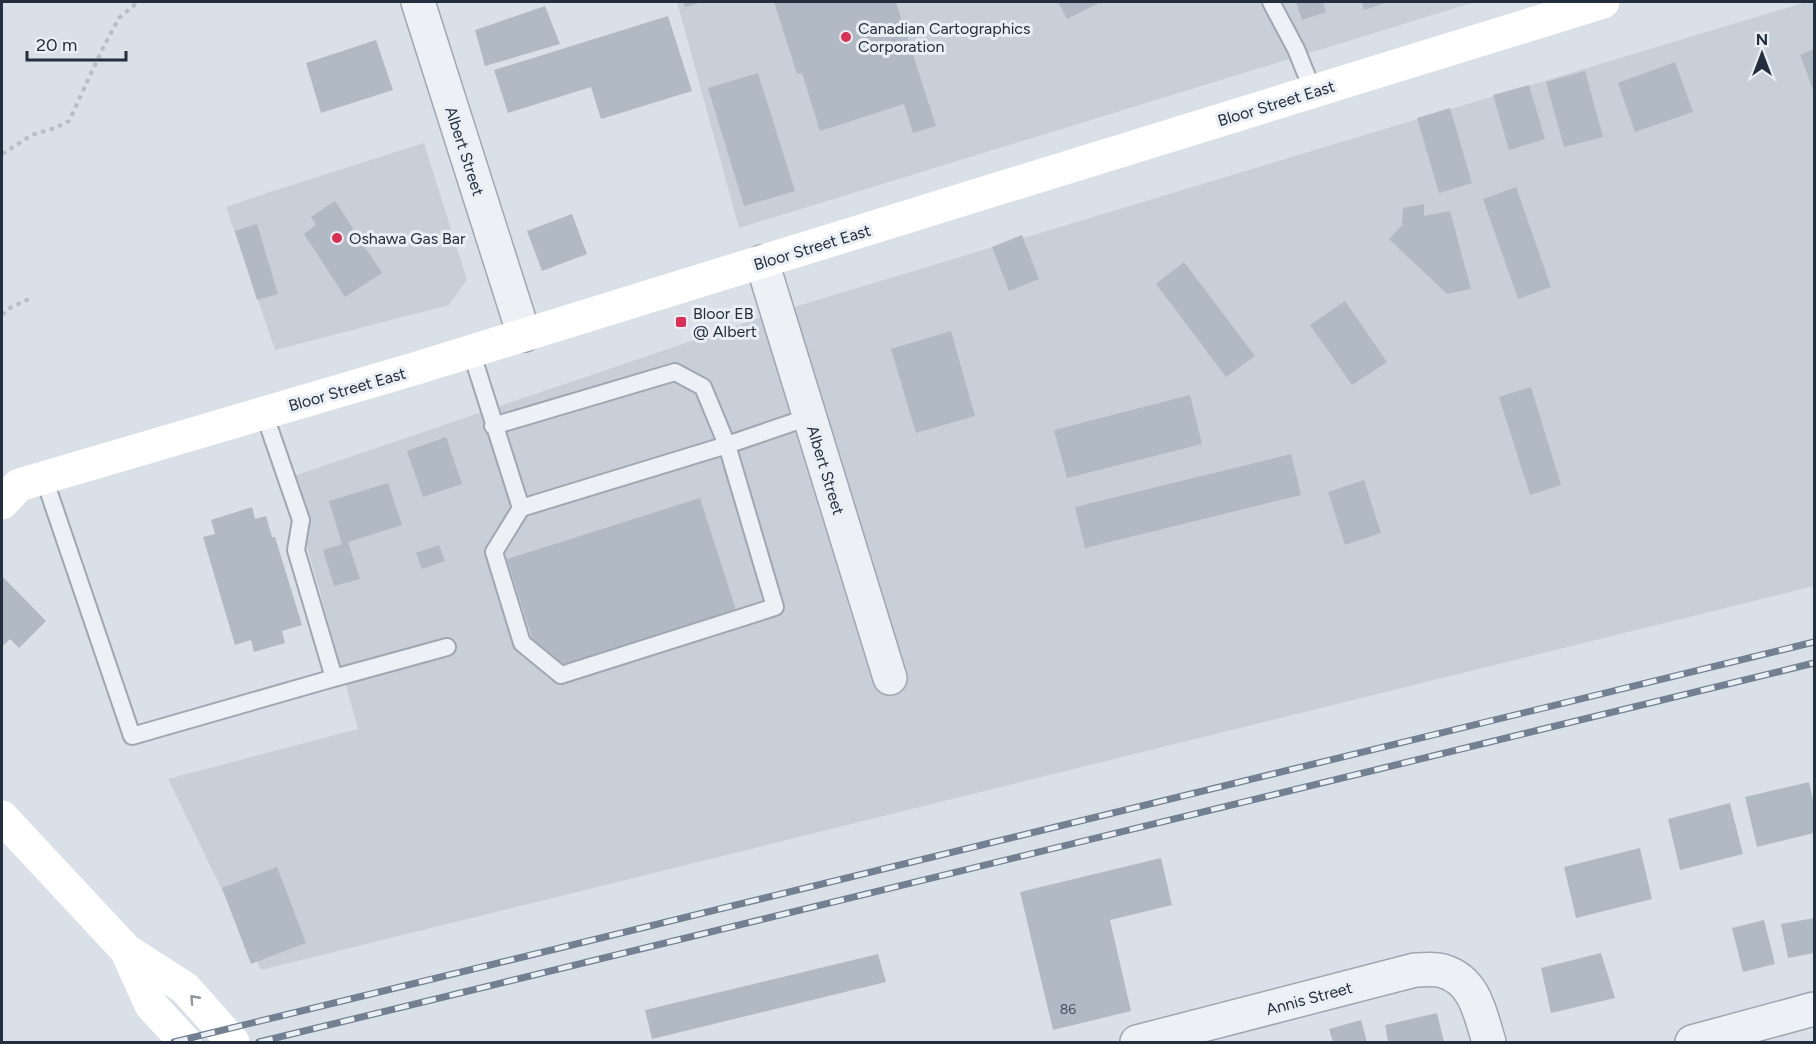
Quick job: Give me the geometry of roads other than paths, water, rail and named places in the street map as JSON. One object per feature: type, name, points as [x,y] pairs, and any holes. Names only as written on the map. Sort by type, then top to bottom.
[{"type":"main road","name":"Bloor Street East","points":[[16,486],[524,335],[1603,2]]},
{"type":"main road","points":[[2,817],[126,950],[185,988],[233,1042]]},
{"type":"main road","points":[[126,950],[151,1005],[185,1042]]},
{"type":"street","name":"Albert Street","points":[[418,2],[524,335]]},
{"type":"street","name":"Albert Street","points":[[762,262],[890,678]]},
{"type":"street","name":"Annis Street","points":[[1137,1042],[1415,970],[1443,970],[1462,981],[1474,994],[1489,1042]]},
{"type":"street","points":[[1692,1042],[1815,1009]]},
{"type":"lane","points":[[1271,2],[1296,49],[1313,92]]},
{"type":"lane","points":[[471,351],[521,508]]},
{"type":"lane","points":[[493,426],[675,372],[703,387],[727,445],[775,607],[561,675],[522,643],[494,552],[521,508],[727,445],[809,417]]},
{"type":"lane","points":[[264,413],[301,520],[296,550],[334,678]]},
{"type":"lane","points":[[16,486],[132,736],[447,647]]},
{"type":"railway","points":[[174,1042],[1814,642]]},
{"type":"railway","points":[[259,1042],[1814,663]]},
{"type":"place","name":"Canadian Cartographics Corporation","points":[[846,37]]},
{"type":"place","name":"Oshawa Gas Bar","points":[[337,238]]},
{"type":"place","name":"Bloor EB @ Albert","points":[[681,322]]}]
